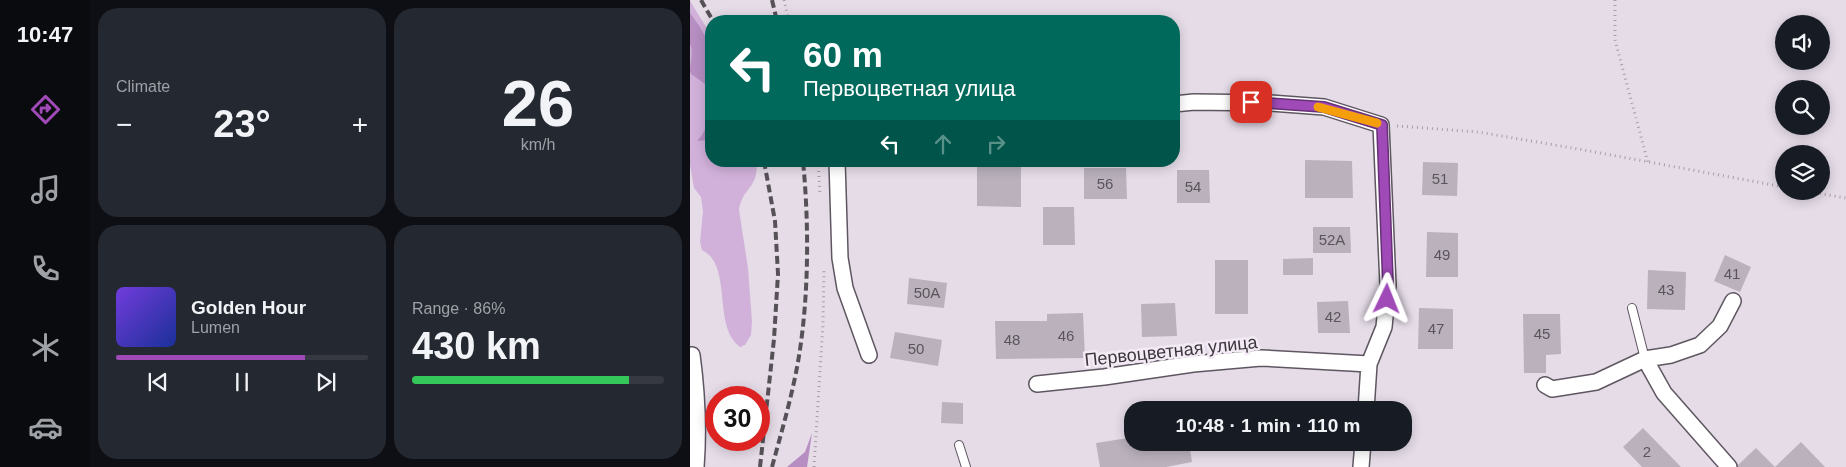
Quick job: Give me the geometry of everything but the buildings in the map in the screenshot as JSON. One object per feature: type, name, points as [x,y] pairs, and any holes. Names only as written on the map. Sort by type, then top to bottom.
[{"type":"street","points":[[1180,103],[1270,103],[1324,107],[1382,125],[1388,285],[1384,327],[1369,364],[1367,401]]},
{"type":"street","points":[[837,167],[840,258],[845,288],[869,355]]},
{"type":"street","points":[[1545,385],[1552,389],[1596,382],[1645,359],[1670,355],[1700,345],[1720,326],[1733,301]]},
{"type":"street","points":[[691,353],[697,388],[698,442],[696,467]]},
{"type":"street","name":"Первоцветная улица","points":[[1037,384],[1104,377],[1193,364],[1261,358],[1369,364]]},
{"type":"street","points":[[1645,359],[1664,393],[1729,467]]},
{"type":"street","points":[[1361,467],[1362,451]]},
{"type":"lane","points":[[1632,308],[1645,359]]},
{"type":"lane","points":[[959,445],[966,467]]},
{"type":"path","points":[[784,0],[788,15]]},
{"type":"path","points":[[1615,0],[1615,40],[1648,162]]},
{"type":"path","points":[[1382,125],[1478,132],[1775,185]]},
{"type":"path","points":[[818,167],[820,200]]},
{"type":"path","points":[[1830,195],[1846,198]]},
{"type":"path","points":[[814,467],[823,323],[824,266]]},
{"type":"shaded area","points":[[690,1],[705,25],[705,167],[757,167],[753,182],[743,196],[739,210],[748,268],[752,322],[751,335],[745,345],[740,347],[732,339],[727,328],[720,278],[716,266],[710,256],[702,250],[700,242],[703,211],[701,197],[694,188],[690,165]]},
{"type":"shaded area","points":[[690,13],[705,36],[705,84],[691,74],[692,54],[690,44]]},
{"type":"shaded area","points":[[705,129],[705,140],[697,141]]},
{"type":"shaded area","points":[[812,433],[807,467],[787,467],[805,452]]},
{"type":"railway","points":[[701,0],[710,15]]},
{"type":"railway","points":[[772,0],[776,15]]},
{"type":"railway","points":[[760,467],[774,339],[778,274],[775,221],[765,167]]},
{"type":"railway","points":[[772,467],[794,384],[805,308],[807,258],[803,167]]},
{"type":"slow traffic","points":[[1318,107],[1324,107],[1377,123]]},
{"type":"route","points":[[1251,102],[1324,107],[1382,125],[1387,299]]}]
